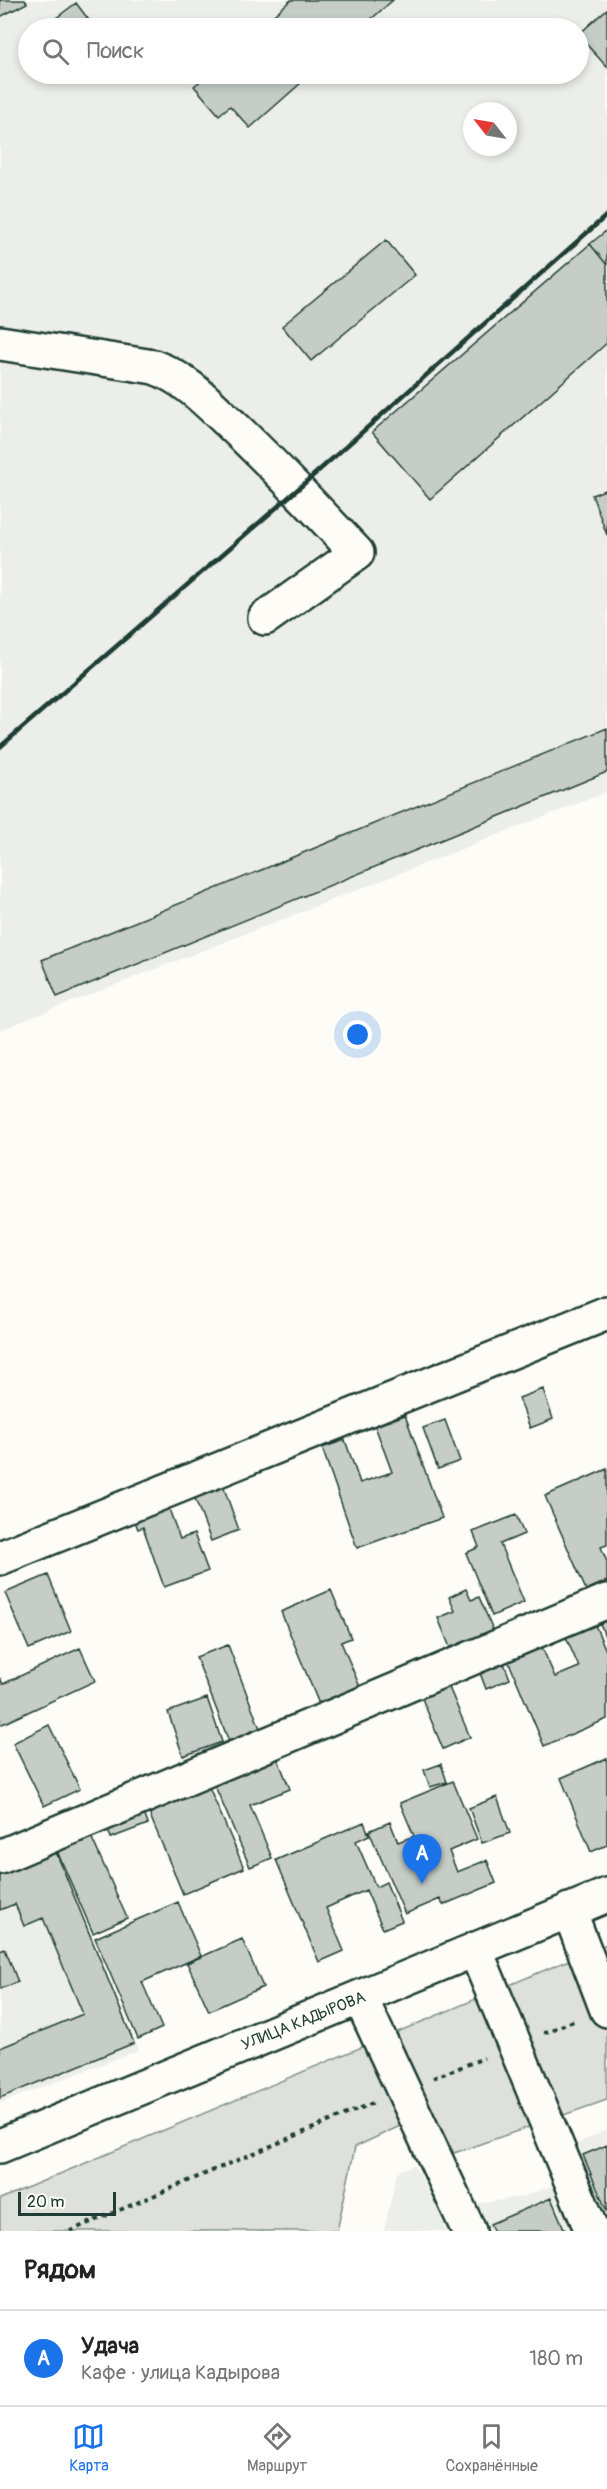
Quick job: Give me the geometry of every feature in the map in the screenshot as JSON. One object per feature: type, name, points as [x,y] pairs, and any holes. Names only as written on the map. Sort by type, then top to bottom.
[{"type":"street","points":[[0,343],[154,367],[173,374],[193,389],[279,470],[357,553],[265,618]]},
{"type":"street","points":[[0,1558],[607,1313]]},
{"type":"street","points":[[0,1857],[607,1601]]},
{"type":"street","name":"УЛИЦА КАДЫРОВА","points":[[0,2146],[607,1895]]},
{"type":"street","points":[[569,1910],[607,2009]]},
{"type":"street","points":[[475,1949],[592,2231]]},
{"type":"street","points":[[360,1997],[469,2231]]},
{"type":"path","points":[[70,2231],[403,2091],[607,2009]]},
{"type":"shaded area","points":[[0,0],[607,0],[607,792],[0,1030]]},
{"type":"shaded area","points":[[55,1847],[139,2050],[0,2103],[0,1869]]},
{"type":"shaded area","points":[[607,1944],[607,2100],[454,2153],[430,2112],[355,2147],[337,2231],[0,2231],[0,2199]]},
{"type":"shaded area","points":[[607,2130],[607,2231],[384,2231],[397,2172],[414,2165],[440,2209],[522,2197],[557,2184],[541,2160]]},
{"type":"building","points":[[0,0],[25,0],[27,3],[0,17]]},
{"type":"building","points":[[291,0],[393,0],[372,18],[270,18]]},
{"type":"building","points":[[76,3],[87,18],[56,18]]},
{"type":"building","points":[[607,9],[607,67],[589,47],[589,25]]},
{"type":"building","points":[[196,84],[300,84],[250,128],[230,106],[219,115],[194,86]]},
{"type":"building","points":[[607,230],[607,265],[590,244]]},
{"type":"building","points":[[386,240],[415,275],[311,361],[282,326]]},
{"type":"building","points":[[590,244],[607,265],[607,343],[430,499],[372,432]]},
{"type":"building","points":[[607,489],[607,535],[592,495]]},
{"type":"building","points":[[607,728],[607,772],[57,997],[42,960]]},
{"type":"building","points":[[543,1389],[553,1419],[530,1428],[519,1398]]},
{"type":"building","points":[[405,1415],[442,1518],[357,1548],[322,1448],[345,1440],[360,1483],[392,1472],[375,1426]]},
{"type":"building","points":[[445,1420],[460,1461],[438,1469],[423,1428]]},
{"type":"building","points":[[607,1469],[607,1545],[601,1547],[607,1562],[607,1581],[586,1590],[545,1496]]},
{"type":"building","points":[[220,1477],[239,1530],[211,1541],[191,1488]]},
{"type":"building","points":[[165,1498],[180,1539],[194,1534],[208,1571],[164,1587],[143,1527],[138,1529],[131,1511]]},
{"type":"building","points":[[516,1515],[524,1534],[500,1544],[524,1602],[492,1616],[466,1553],[479,1547],[473,1532]]},
{"type":"building","points":[[48,1575],[71,1631],[29,1649],[5,1593]]},
{"type":"building","points":[[466,1589],[471,1600],[479,1597],[494,1632],[451,1650],[438,1618],[455,1611],[449,1597]]},
{"type":"building","points":[[331,1590],[351,1638],[341,1642],[360,1687],[319,1704],[281,1612]]},
{"type":"building","points":[[607,1614],[607,1642],[598,1618]]},
{"type":"building","points":[[592,1618],[607,1653],[607,1719],[544,1746],[505,1653],[538,1638],[555,1677],[579,1667],[563,1631]]},
{"type":"building","points":[[228,1645],[261,1731],[230,1744],[196,1657]]},
{"type":"building","points":[[80,1648],[95,1681],[0,1725],[0,1678],[3,1684]]},
{"type":"building","points":[[501,1655],[510,1679],[486,1689],[477,1665]]},
{"type":"building","points":[[448,1685],[470,1737],[443,1749],[421,1696]]},
{"type":"building","points":[[207,1698],[222,1742],[183,1756],[168,1712]]},
{"type":"building","points":[[49,1725],[80,1789],[44,1806],[13,1743]]},
{"type":"building","points":[[274,1750],[290,1789],[250,1805],[272,1858],[250,1867],[211,1777]]},
{"type":"building","points":[[607,1758],[607,1845],[591,1852],[561,1778]]},
{"type":"building","points":[[441,1764],[447,1782],[430,1787],[424,1770]]},
{"type":"building","points":[[206,1780],[244,1868],[183,1894],[146,1806]]},
{"type":"building","points":[[453,1781],[477,1839],[449,1851],[457,1872],[487,1860],[496,1883],[443,1905],[440,1899],[405,1914],[369,1831],[390,1822],[398,1842],[414,1836],[400,1803]]},
{"type":"building","points":[[497,1797],[510,1833],[482,1843],[469,1808]]},
{"type":"building","points":[[141,1805],[148,1824],[111,1838],[104,1819]]},
{"type":"building","points":[[364,1822],[369,1835],[356,1841],[376,1887],[386,1882],[402,1921],[383,1929],[366,1890],[326,1908],[344,1951],[319,1962],[276,1860]]},
{"type":"building","points":[[87,1827],[127,1918],[93,1933],[53,1842]]},
{"type":"building","points":[[56,1852],[134,2043],[0,2098],[0,2048],[83,2014],[43,1918],[24,1926],[15,1904],[0,1910],[0,1875]]},
{"type":"building","points":[[178,1902],[201,1956],[142,1982],[162,2028],[138,2039],[95,1938]]},
{"type":"building","points":[[242,1939],[263,1987],[209,2011],[187,1963]]},
{"type":"building","points":[[5,1949],[18,1982],[0,1989],[0,1951]]},
{"type":"building","points":[[607,2145],[607,2212],[583,2155]]},
{"type":"building","points":[[551,2198],[565,2231],[493,2231],[490,2224]]},
{"type":"railway","points":[[0,747],[298,489],[607,215]]},
{"type":"place","name":"Удача","points":[[422,1884]]}]
